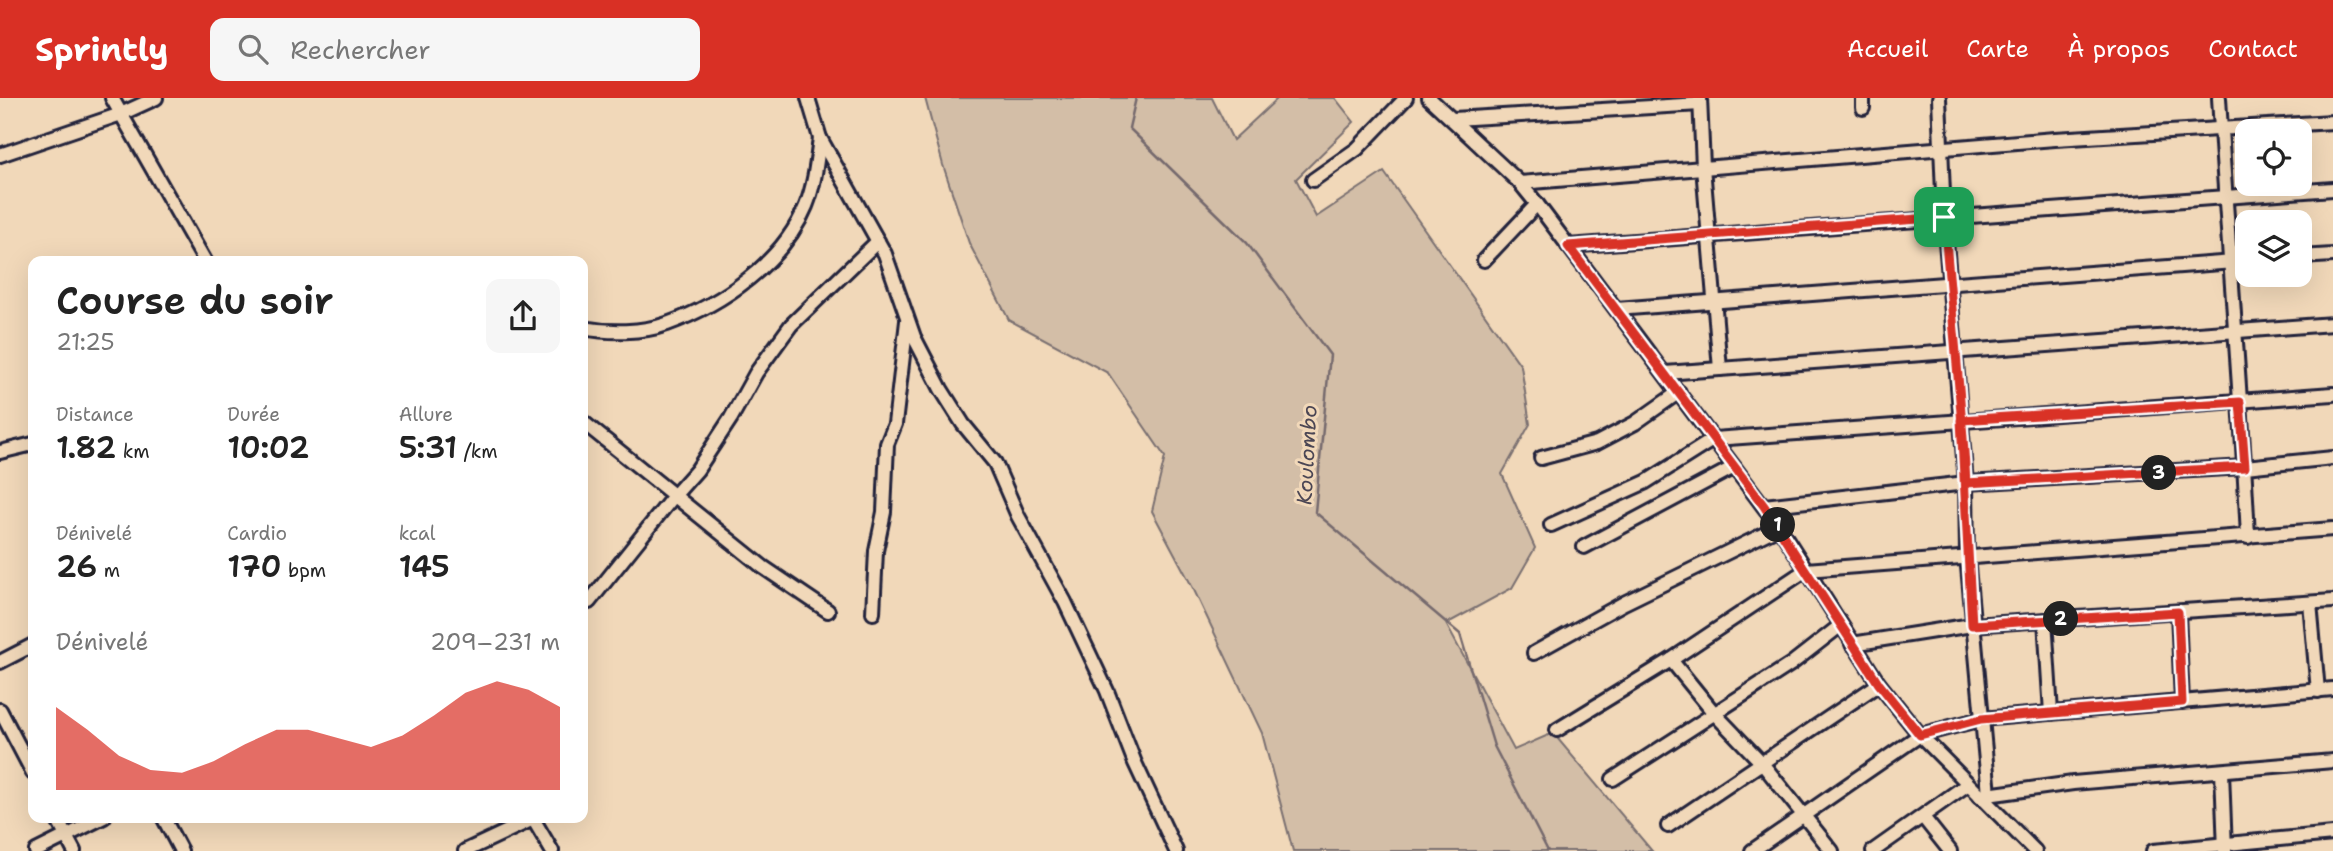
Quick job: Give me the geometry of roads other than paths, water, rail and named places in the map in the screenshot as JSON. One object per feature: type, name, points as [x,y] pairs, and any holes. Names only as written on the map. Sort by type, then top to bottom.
[{"type":"street","points":[[112,98],[202,256]]},
{"type":"street","points":[[0,155],[121,114],[156,98]]},
{"type":"street","points":[[808,98],[820,138],[878,241],[914,337],[963,424],[995,463],[1018,516],[1065,602],[1107,691],[1135,763],[1176,851]]},
{"type":"street","points":[[1313,180],[1357,149],[1406,98]]},
{"type":"street","points":[[1429,98],[1520,183],[1537,204],[1779,527],[1879,684],[1920,735],[1968,784],[1984,795],[2035,851]]},
{"type":"street","points":[[1939,98],[1944,217],[1966,483],[1967,556],[1981,719],[1984,795]]},
{"type":"street","points":[[2219,98],[2232,262],[2248,537]]},
{"type":"street","points":[[1454,119],[1499,118],[1700,101],[1720,369]]},
{"type":"street","points":[[1520,183],[1941,148],[2333,122]]},
{"type":"street","points":[[588,328],[629,331],[666,325],[701,309],[759,271],[786,239],[806,206],[815,174],[820,138]]},
{"type":"street","points":[[1568,246],[2333,189]]},
{"type":"street","points":[[1484,260],[1537,204]]},
{"type":"street","points":[[589,602],[697,470],[756,373],[791,326],[878,241]]},
{"type":"street","points":[[2312,256],[2333,255]]},
{"type":"street","points":[[1616,309],[2235,262]]},
{"type":"street","points":[[873,613],[876,551],[884,512],[887,444],[895,424],[908,317]]},
{"type":"street","points":[[1665,373],[2333,324]]},
{"type":"street","points":[[1541,458],[1597,443],[1635,423],[1679,392]]},
{"type":"street","points":[[1551,525],[1646,482],[1714,439],[2333,394]]},
{"type":"street","points":[[588,426],[763,567],[828,611]]},
{"type":"street","points":[[0,452],[28,445]]},
{"type":"street","points":[[1764,506],[1966,483],[2245,467],[2333,458]]},
{"type":"street","points":[[1584,547],[1734,467]]},
{"type":"street","points":[[1534,653],[1623,603],[1779,527]]},
{"type":"street","points":[[1556,730],[1671,660],[1806,570],[2333,529]]},
{"type":"street","points":[[1852,644],[1972,625],[2333,601]]},
{"type":"street","points":[[2310,603],[2318,691]]},
{"type":"street","points":[[2178,612],[2182,702]]},
{"type":"street","points":[[2045,620],[2051,713]]},
{"type":"street","points":[[1613,779],[1791,664],[1840,625]]},
{"type":"street","points":[[0,662],[28,648]]},
{"type":"street","points":[[1671,660],[1714,713],[1761,762],[1832,851]]},
{"type":"street","points":[[1668,826],[1879,684]]},
{"type":"street","points":[[1752,851],[1920,735],[1981,719],[2333,689]]},
{"type":"street","points":[[0,710],[28,763]]},
{"type":"street","points":[[1984,795],[2073,783],[2333,761]]},
{"type":"street","points":[[2222,771],[2225,848]]},
{"type":"street","points":[[1873,851],[1968,784]]},
{"type":"street","points":[[1923,817],[1950,851]]},
{"type":"street","points":[[59,823],[74,851]]},
{"type":"street","points":[[36,851],[92,823]]},
{"type":"street","points":[[166,823],[181,851]]},
{"type":"street","points":[[466,851],[522,823]]},
{"type":"street","points":[[535,823],[552,851]]},
{"type":"street","points":[[2153,851],[2225,848],[2333,834]]},
{"type":"waterway","name":"Koulombo","points":[[1136,98],[1129,128],[1247,243],[1330,355],[1315,512],[1460,634],[1494,746],[1548,851]]}]
